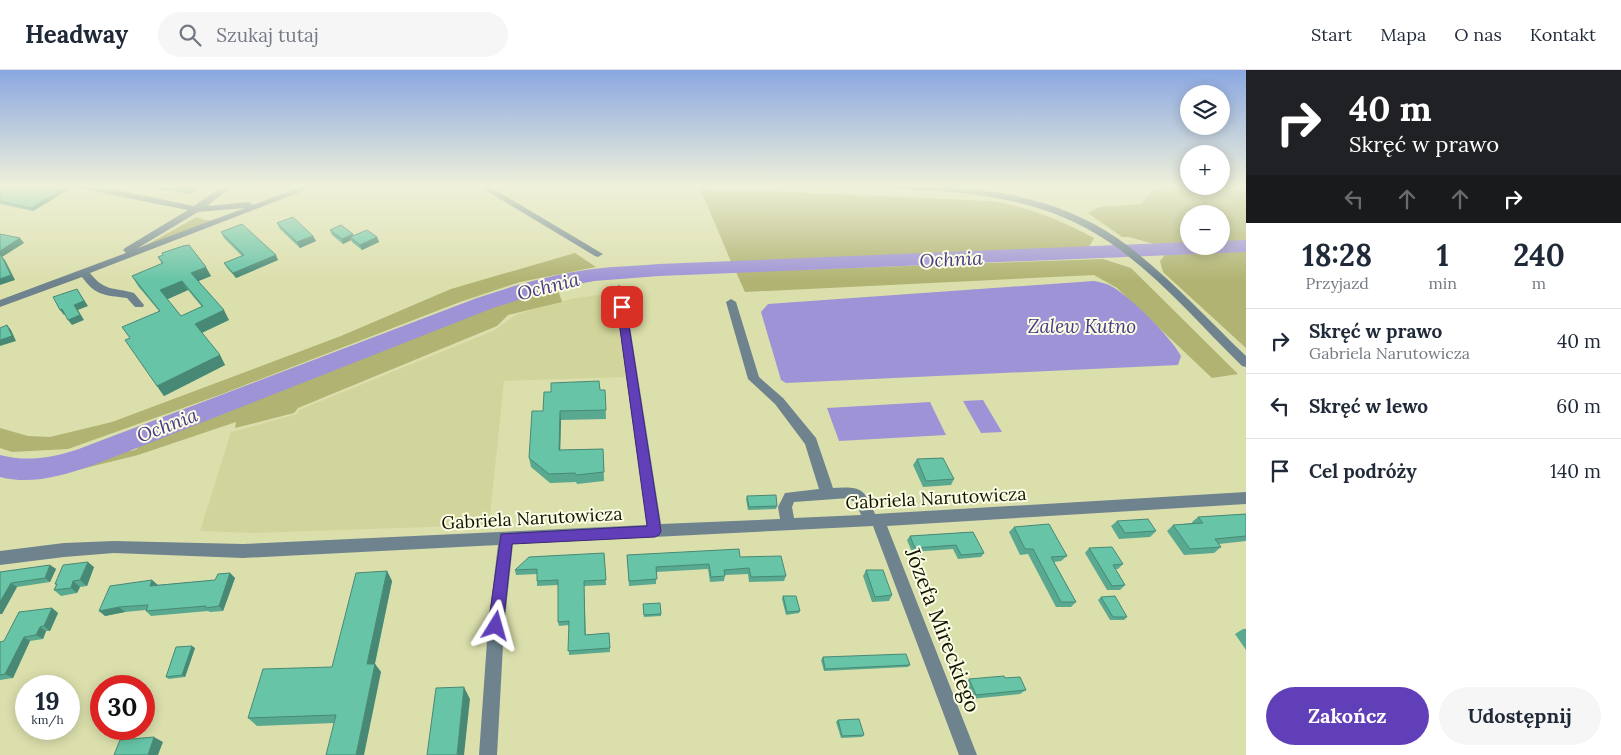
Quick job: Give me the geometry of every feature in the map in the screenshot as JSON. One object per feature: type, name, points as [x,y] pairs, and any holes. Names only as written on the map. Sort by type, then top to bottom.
[{"type":"street","points":[[0,304],[82,271],[129,249],[183,217]]},
{"type":"street","points":[[206,217],[230,218]]},
{"type":"street","points":[[535,217],[598,254]]},
{"type":"street","points":[[1071,217],[1112,239],[1147,268],[1246,364]]},
{"type":"street","points":[[82,271],[108,264],[230,218]]},
{"type":"street","points":[[82,271],[95,287],[106,292],[130,295],[139,306]]},
{"type":"street","points":[[619,288],[655,531]]},
{"type":"street","points":[[731,302],[754,379],[779,401],[811,442],[828,494]]},
{"type":"street","name":"Józefa Mireckiego","points":[[788,524],[785,507],[790,497],[852,492],[863,502],[874,520],[968,755]]},
{"type":"street","name":"Gabriela Narutowicza","points":[[0,558],[114,546],[242,551],[874,520],[1246,498]]},
{"type":"street","points":[[488,755],[496,626],[506,538]]},
{"type":"shaded area","points":[[197,217],[215,221],[137,250]]},
{"type":"shaded area","points":[[712,217],[1049,217],[1094,238],[1089,247],[1074,249],[732,264]]},
{"type":"shaded area","points":[[1094,217],[1180,217],[1180,245],[1154,244],[1122,237]]},
{"type":"shaded area","points":[[1230,217],[1246,217],[1246,242],[1230,243]]},
{"type":"shaded area","points":[[1246,251],[1246,348],[1163,272],[1160,261],[1165,255],[1230,255],[1230,252]]},
{"type":"shaded area","points":[[575,253],[596,267],[520,282],[460,302],[222,394],[68,449],[12,452],[0,448],[0,428],[28,436],[50,437],[112,422],[341,336],[451,289]]},
{"type":"shaded area","points":[[1103,259],[1131,268],[1238,374],[1212,378],[1117,288],[1094,275],[745,292],[736,272]]},
{"type":"shaded area","points":[[557,287],[562,302],[508,315],[497,326],[298,408],[294,413],[235,428],[236,422],[138,455],[77,470],[74,467],[130,449],[131,451],[137,449],[137,443],[448,321],[502,302]]},
{"type":"shaded area","points":[[618,292],[629,377],[504,381],[489,525],[253,533],[200,531],[231,432],[297,414],[299,410],[495,330],[517,314],[571,299]]},
{"type":"water","name":"Zalew Kutno","points":[[1094,281],[1107,284],[1117,290],[1148,317],[1168,338],[1181,356],[1178,365],[786,383],[781,380],[761,312],[768,304]]},
{"type":"water","points":[[983,400],[1002,432],[981,433],[963,401]]},
{"type":"water","points":[[930,402],[946,435],[839,441],[827,408]]},
{"type":"building","points":[[293,217],[313,236],[297,242],[277,223]]},
{"type":"building","points":[[242,224],[276,255],[233,273],[224,263],[244,255],[221,232]]},
{"type":"building","points":[[341,225],[353,234],[342,239],[330,230]]},
{"type":"building","points":[[367,230],[377,237],[360,245],[350,237]]},
{"type":"building","points":[[0,234],[20,238],[0,251]]},
{"type":"building","points":[[189,245],[206,267],[191,273],[224,310],[195,324],[220,355],[157,386],[125,340],[130,338],[122,327],[160,311],[132,276],[163,263],[158,257],[163,255],[162,253]],"holes":[[[182,281],[203,306],[181,316],[160,290]]]},
{"type":"building","points":[[0,255],[11,275],[0,279]]},
{"type":"building","points":[[77,289],[84,301],[74,305],[80,315],[68,320],[53,297]]},
{"type":"building","points":[[7,325],[12,336],[0,340],[0,328]]},
{"type":"building","points":[[599,381],[600,390],[605,390],[606,410],[560,411],[559,450],[603,449],[604,472],[577,475],[575,473],[549,474],[529,458],[532,411],[543,411],[544,392],[551,392],[551,383]]},
{"type":"building","points":[[943,458],[954,479],[926,481],[917,459]]},
{"type":"building","points":[[776,495],[777,506],[749,507],[747,496]]},
{"type":"building","points":[[1246,514],[1246,536],[1215,539],[1221,547],[1190,549],[1173,525],[1203,523],[1198,517]]},
{"type":"building","points":[[1148,519],[1156,531],[1125,533],[1117,521]]},
{"type":"building","points":[[1049,524],[1067,556],[1051,557],[1076,602],[1061,602],[1033,549],[1025,549],[1014,527]]},
{"type":"building","points":[[973,532],[984,553],[961,555],[956,545],[915,548],[910,536]]},
{"type":"building","points":[[1112,547],[1123,564],[1113,565],[1125,585],[1112,586],[1089,548]]},
{"type":"building","points":[[739,549],[740,557],[781,556],[786,576],[751,577],[749,568],[724,570],[725,576],[711,577],[709,564],[656,567],[657,579],[629,581],[627,555]]},
{"type":"building","points":[[604,553],[606,580],[584,581],[585,635],[609,633],[610,648],[568,651],[569,621],[558,622],[558,580],[537,581],[537,569],[515,570],[529,557]]},
{"type":"building","points":[[88,562],[80,580],[73,581],[71,588],[54,590],[63,565]]},
{"type":"building","points":[[50,565],[45,578],[11,583],[0,602],[0,572]]},
{"type":"building","points":[[866,570],[883,570],[892,595],[875,597]]},
{"type":"building","points":[[387,571],[367,664],[375,664],[356,755],[326,755],[336,715],[248,718],[263,669],[332,667],[356,573]]},
{"type":"building","points":[[230,573],[219,606],[146,611],[148,605],[119,607],[99,611],[110,586],[152,580],[150,586],[215,580],[218,574]]},
{"type":"building","points":[[783,596],[796,596],[800,611],[787,612]]},
{"type":"building","points":[[1115,596],[1127,617],[1113,617],[1101,597]]},
{"type":"building","points":[[660,603],[661,614],[644,615],[643,604]]},
{"type":"building","points":[[52,608],[44,626],[40,627],[36,635],[24,637],[5,674],[0,675],[0,642],[4,641],[19,612]]},
{"type":"building","points":[[192,646],[182,675],[166,677],[176,647]]},
{"type":"building","points":[[906,654],[910,665],[825,669],[823,657]]},
{"type":"building","points":[[1004,676],[1005,678],[1020,677],[1026,690],[976,695],[969,679]]},
{"type":"building","points":[[464,687],[457,755],[427,755],[436,688]]},
{"type":"building","points":[[859,719],[864,735],[842,736],[838,720]]},
{"type":"building","points":[[120,740],[153,740],[148,755],[114,755]]},
{"type":"waterway","name":"Ochnia","points":[[0,466],[16,470],[47,468],[82,459],[485,303],[517,292],[594,275],[659,270],[1246,246]]},
{"type":"route","points":[[496,626],[506,538],[655,531],[622,307]]}]
